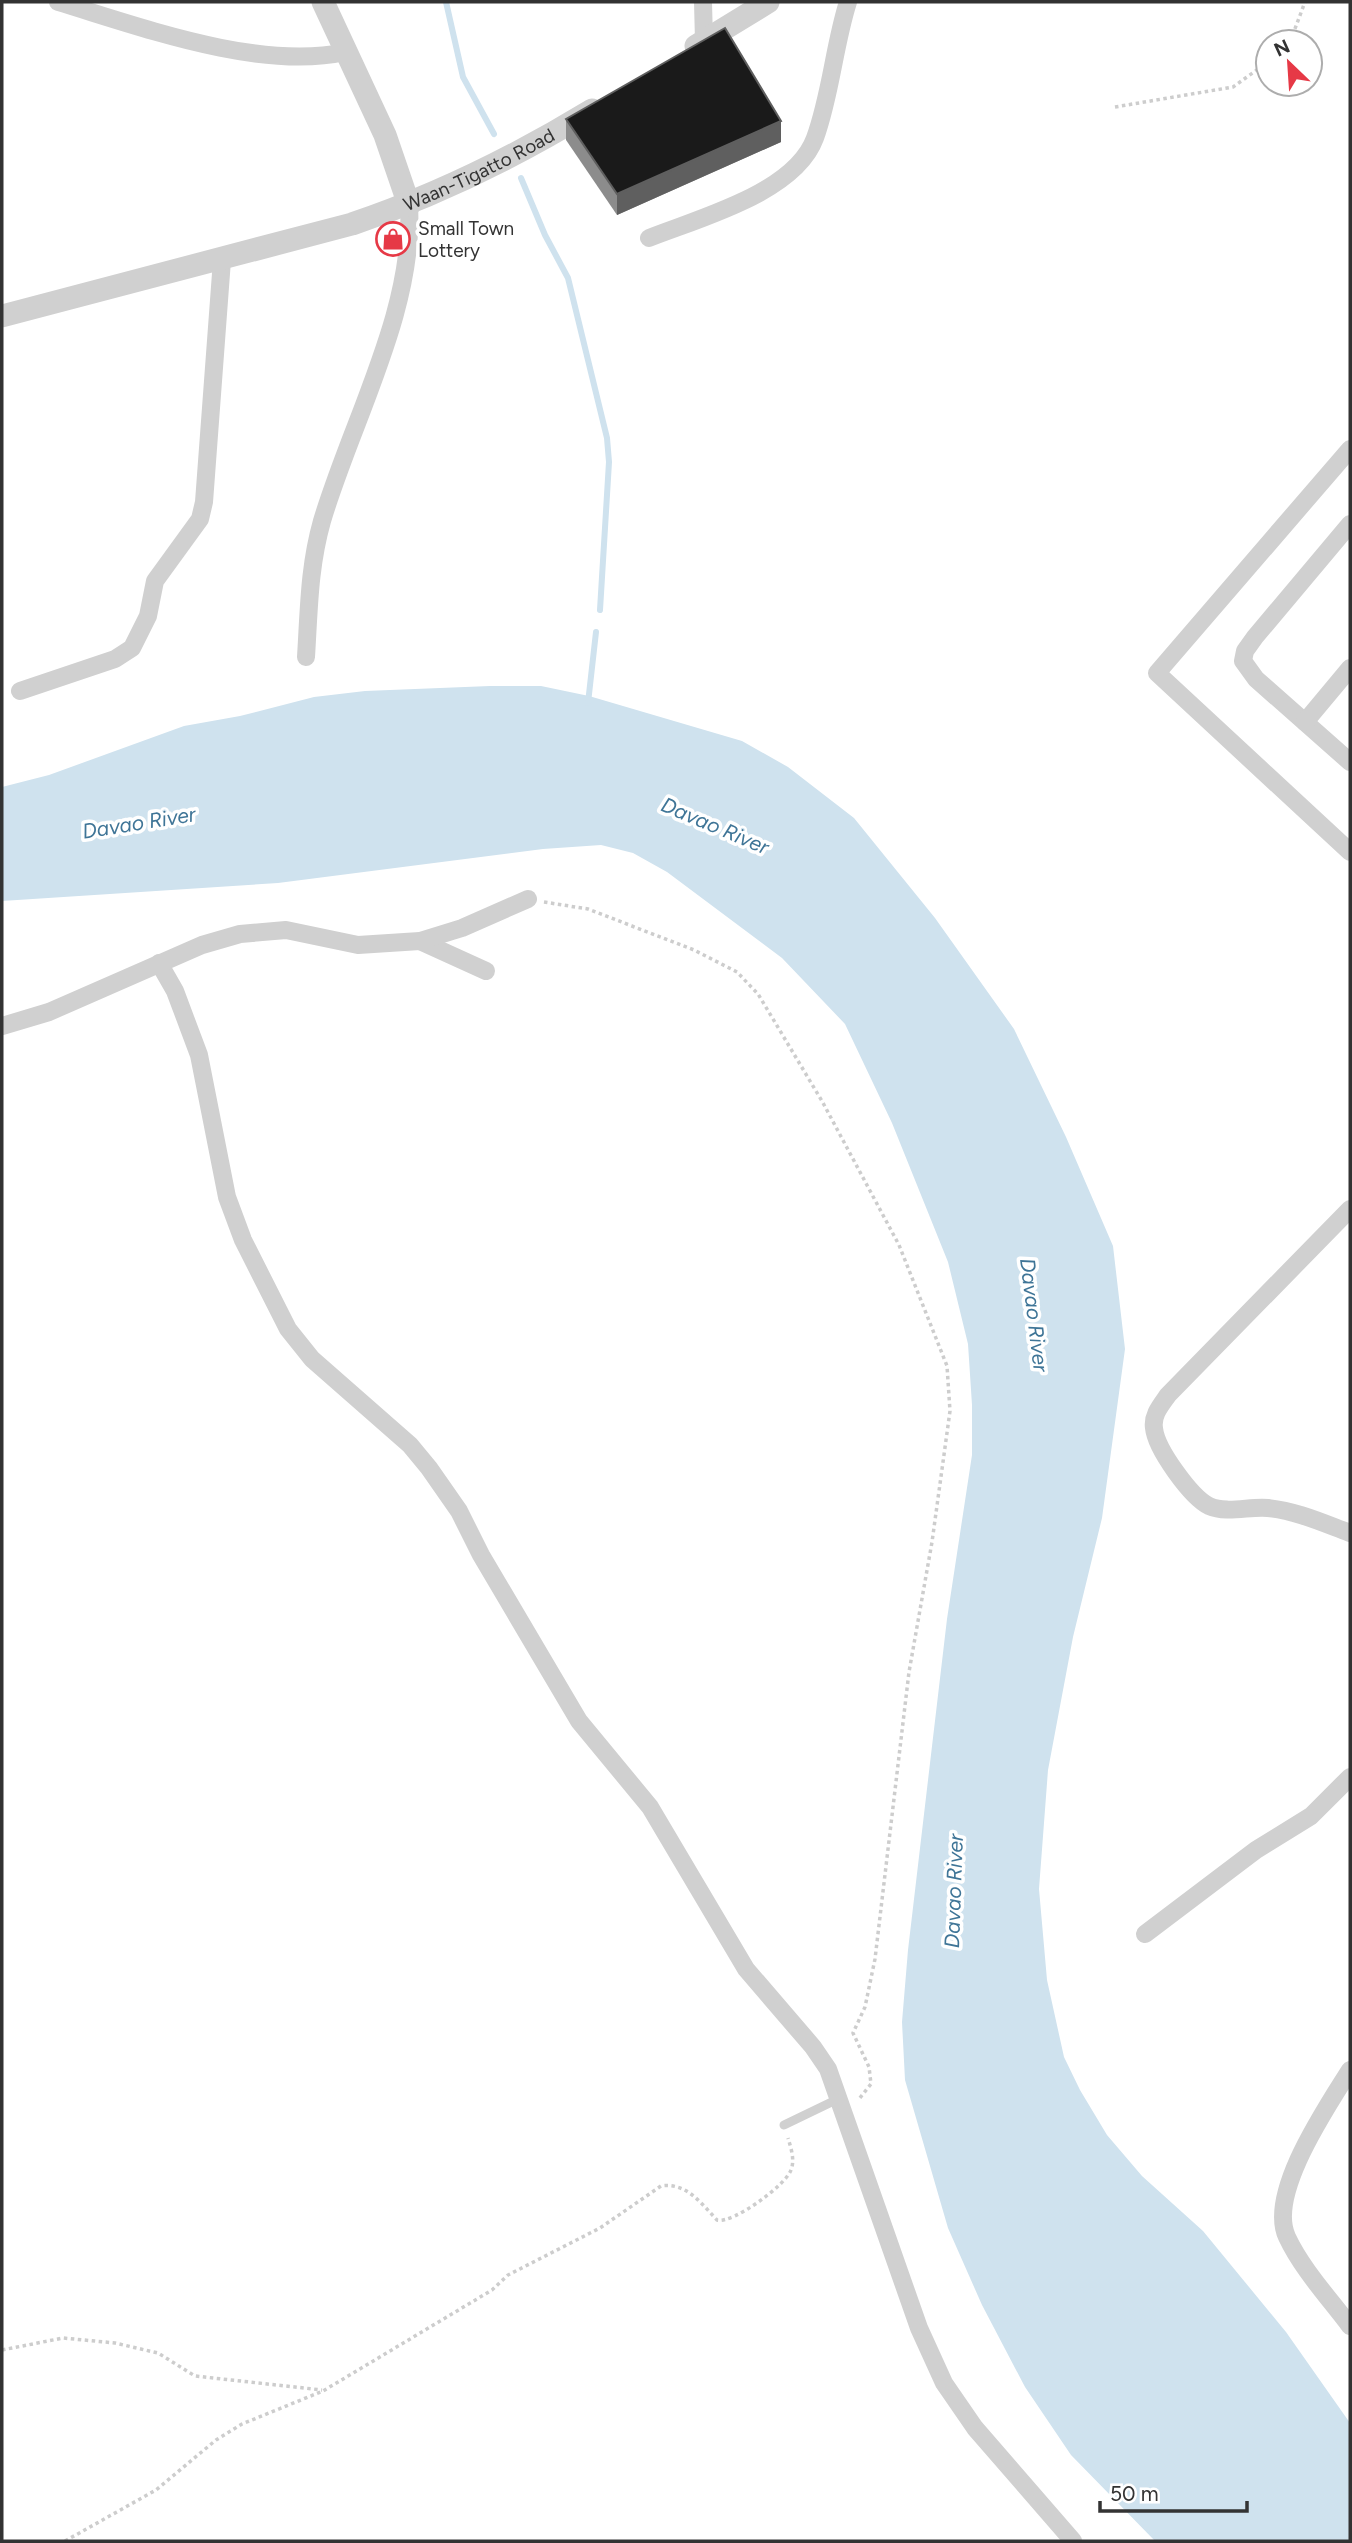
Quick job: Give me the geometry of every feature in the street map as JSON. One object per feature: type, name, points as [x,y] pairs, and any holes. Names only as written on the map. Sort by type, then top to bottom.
[{"type":"street","points":[[58,2],[206,44],[306,58],[345,52]]},
{"type":"street","points":[[306,657],[309,578],[322,521],[398,303],[411,239],[409,205],[385,135],[323,2]]},
{"type":"street","points":[[703,2],[704,41]]},
{"type":"street","points":[[673,60],[768,2]]},
{"type":"street","points":[[649,238],[742,201],[780,180],[796,166],[815,138],[848,2]]},
{"type":"street","name":"Waan-Tigatto Road","points":[[2,316],[222,260],[352,224],[409,205],[496,166],[609,99]]},
{"type":"street","points":[[20,691],[116,659],[132,648],[148,616],[155,581],[200,519],[204,502],[222,260]]},
{"type":"street","points":[[1350,449],[1157,673],[1350,852]]},
{"type":"street","points":[[1350,524],[1255,637],[1245,651],[1243,661],[1256,679],[1350,762]]},
{"type":"street","points":[[1305,722],[1350,668]]},
{"type":"street","points":[[2,1026],[49,1012],[202,945],[240,934],[286,930],[358,945],[420,942],[462,928],[528,899]]},
{"type":"street","points":[[420,942],[486,971]]},
{"type":"street","points":[[159,963],[175,991],[199,1055],[227,1197],[243,1240],[288,1329],[312,1359],[410,1445],[429,1468],[459,1511],[481,1555],[579,1721],[650,1807],[746,1969],[813,2047],[828,2069],[919,2328],[944,2383],[975,2428],[1073,2541]]},
{"type":"street","points":[[1350,1209],[1168,1395],[1156,1410],[1154,1429],[1177,1473],[1197,1497],[1210,1506],[1224,1510],[1267,1508],[1299,1514],[1350,1533]]},
{"type":"street","points":[[1145,1934],[1256,1850],[1311,1816],[1350,1777]]},
{"type":"street","points":[[1350,2070],[1291,2176],[1282,2214],[1286,2236],[1306,2268],[1350,2326]]},
{"type":"lane","points":[[784,2125],[842,2105]]},
{"type":"path","points":[[1295,28],[1305,2]]},
{"type":"path","points":[[1115,107],[1233,87],[1254,72]]},
{"type":"path","points":[[528,899],[588,909],[694,950],[737,972],[758,994],[822,1101],[898,1245],[947,1366],[950,1411],[932,1542],[909,1672],[874,1959],[865,2007],[853,2033],[869,2067],[872,2084],[866,2094],[842,2105]]},
{"type":"path","points":[[65,2541],[156,2490],[216,2440],[243,2424],[323,2390],[492,2290],[508,2275],[600,2228],[661,2186],[672,2184],[684,2189],[717,2220],[732,2220],[788,2177],[793,2158],[784,2125]]},
{"type":"path","points":[[2,2350],[63,2338],[115,2343],[158,2353],[195,2376],[323,2390]]},
{"type":"water","name":"Davao River","points":[[541,686],[589,696],[742,741],[788,767],[854,818],[935,918],[1014,1029],[1066,1137],[1113,1246],[1125,1349],[1102,1518],[1073,1637],[1048,1770],[1039,1889],[1047,1980],[1064,2057],[1107,2135],[1142,2176],[1203,2231],[1286,2332],[1350,2423],[1350,2541],[1155,2541],[1071,2455],[1025,2387],[982,2305],[948,2228],[905,2080],[902,2022],[947,1619],[972,1455],[968,1344],[948,1262],[892,1123],[845,1024],[782,958],[667,872],[633,853],[601,845],[543,849],[278,883],[2,901],[2,787],[49,775],[184,726],[240,716],[314,697],[365,691]]},
{"type":"building","points":[[725,28],[781,121],[617,194],[566,119]]},
{"type":"waterway","points":[[446,2],[463,77],[494,134]]},
{"type":"waterway","points":[[521,178],[545,235],[568,278],[607,438],[609,462],[600,610]]},
{"type":"waterway","points":[[588,703],[596,632]]},
{"type":"place","name":"Small Town Lottery","points":[[393,239]]}]
